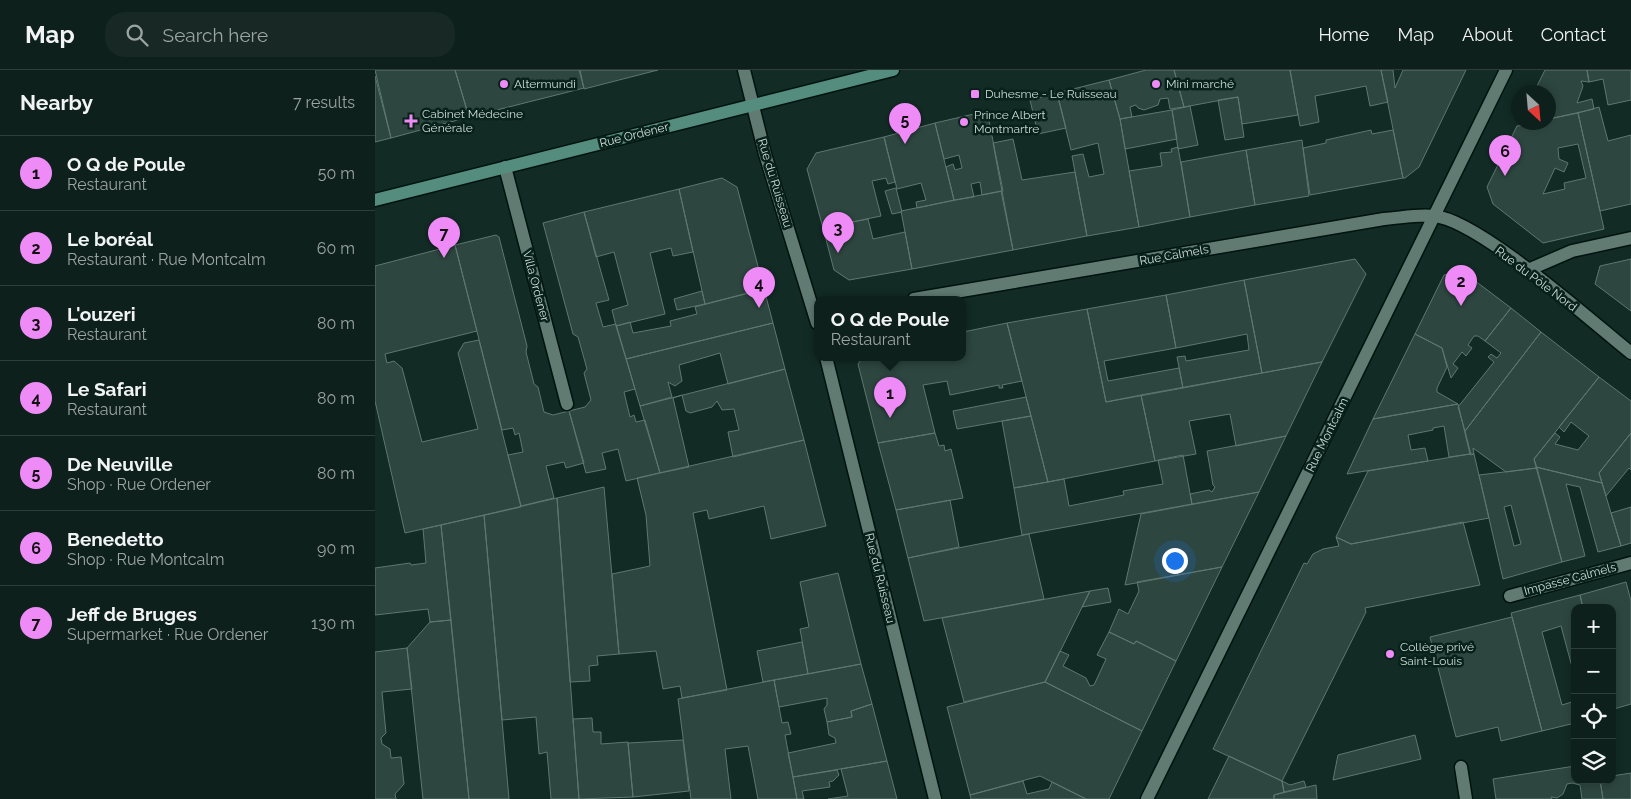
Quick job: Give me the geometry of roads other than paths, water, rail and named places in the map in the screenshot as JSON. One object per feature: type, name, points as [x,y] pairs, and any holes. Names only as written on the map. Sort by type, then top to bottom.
[{"type":"main road","name":"Rue Ordener","points":[[375,200],[893,70]]},
{"type":"street","name":"Rue du Ruisseau","points":[[744,70],[765,154],[814,309]]},
{"type":"street","name":"Rue Montcalm","points":[[1147,799],[1435,216],[1505,70]]},
{"type":"street","name":"Villa Ordener","points":[[505,167],[567,404]]},
{"type":"street","name":"Rue du Pôle Nord","points":[[1435,216],[1471,230],[1528,270],[1631,353]]},
{"type":"street","name":"Rue Calmels","points":[[932,296],[1384,219],[1435,216]]},
{"type":"street","points":[[1528,270],[1572,251],[1631,238]]},
{"type":"street","name":"Rue du Ruisseau","points":[[827,361],[935,799]]},
{"type":"street","name":"Impasse Calmels","points":[[1510,596],[1631,563]]},
{"type":"street","points":[[1461,767],[1466,799]]},
{"type":"place","name":"Altermundi","points":[[504,84]]},
{"type":"place","name":"Mini marché","points":[[1156,84]]},
{"type":"place","name":"Duhesme - Le Ruisseau","points":[[975,94]]},
{"type":"place","name":"Cabinet Médecine Générale","points":[[411,121]]},
{"type":"place","name":"Prince Albert Montmartre","points":[[964,122]]},
{"type":"place","name":"De Neuville","points":[[905,144]]},
{"type":"place","name":"Benedetto","points":[[1505,176]]},
{"type":"place","name":"L'ouzeri","points":[[838,253]]},
{"type":"place","name":"Jeff de Bruges","points":[[444,258]]},
{"type":"place","name":"Le boréal","points":[[1461,306]]},
{"type":"place","name":"Le Safari","points":[[759,308]]},
{"type":"place","name":"O Q de Poule","points":[[890,418]]},
{"type":"place","name":"Collège privé Saint-Louis","points":[[1390,654]]}]
